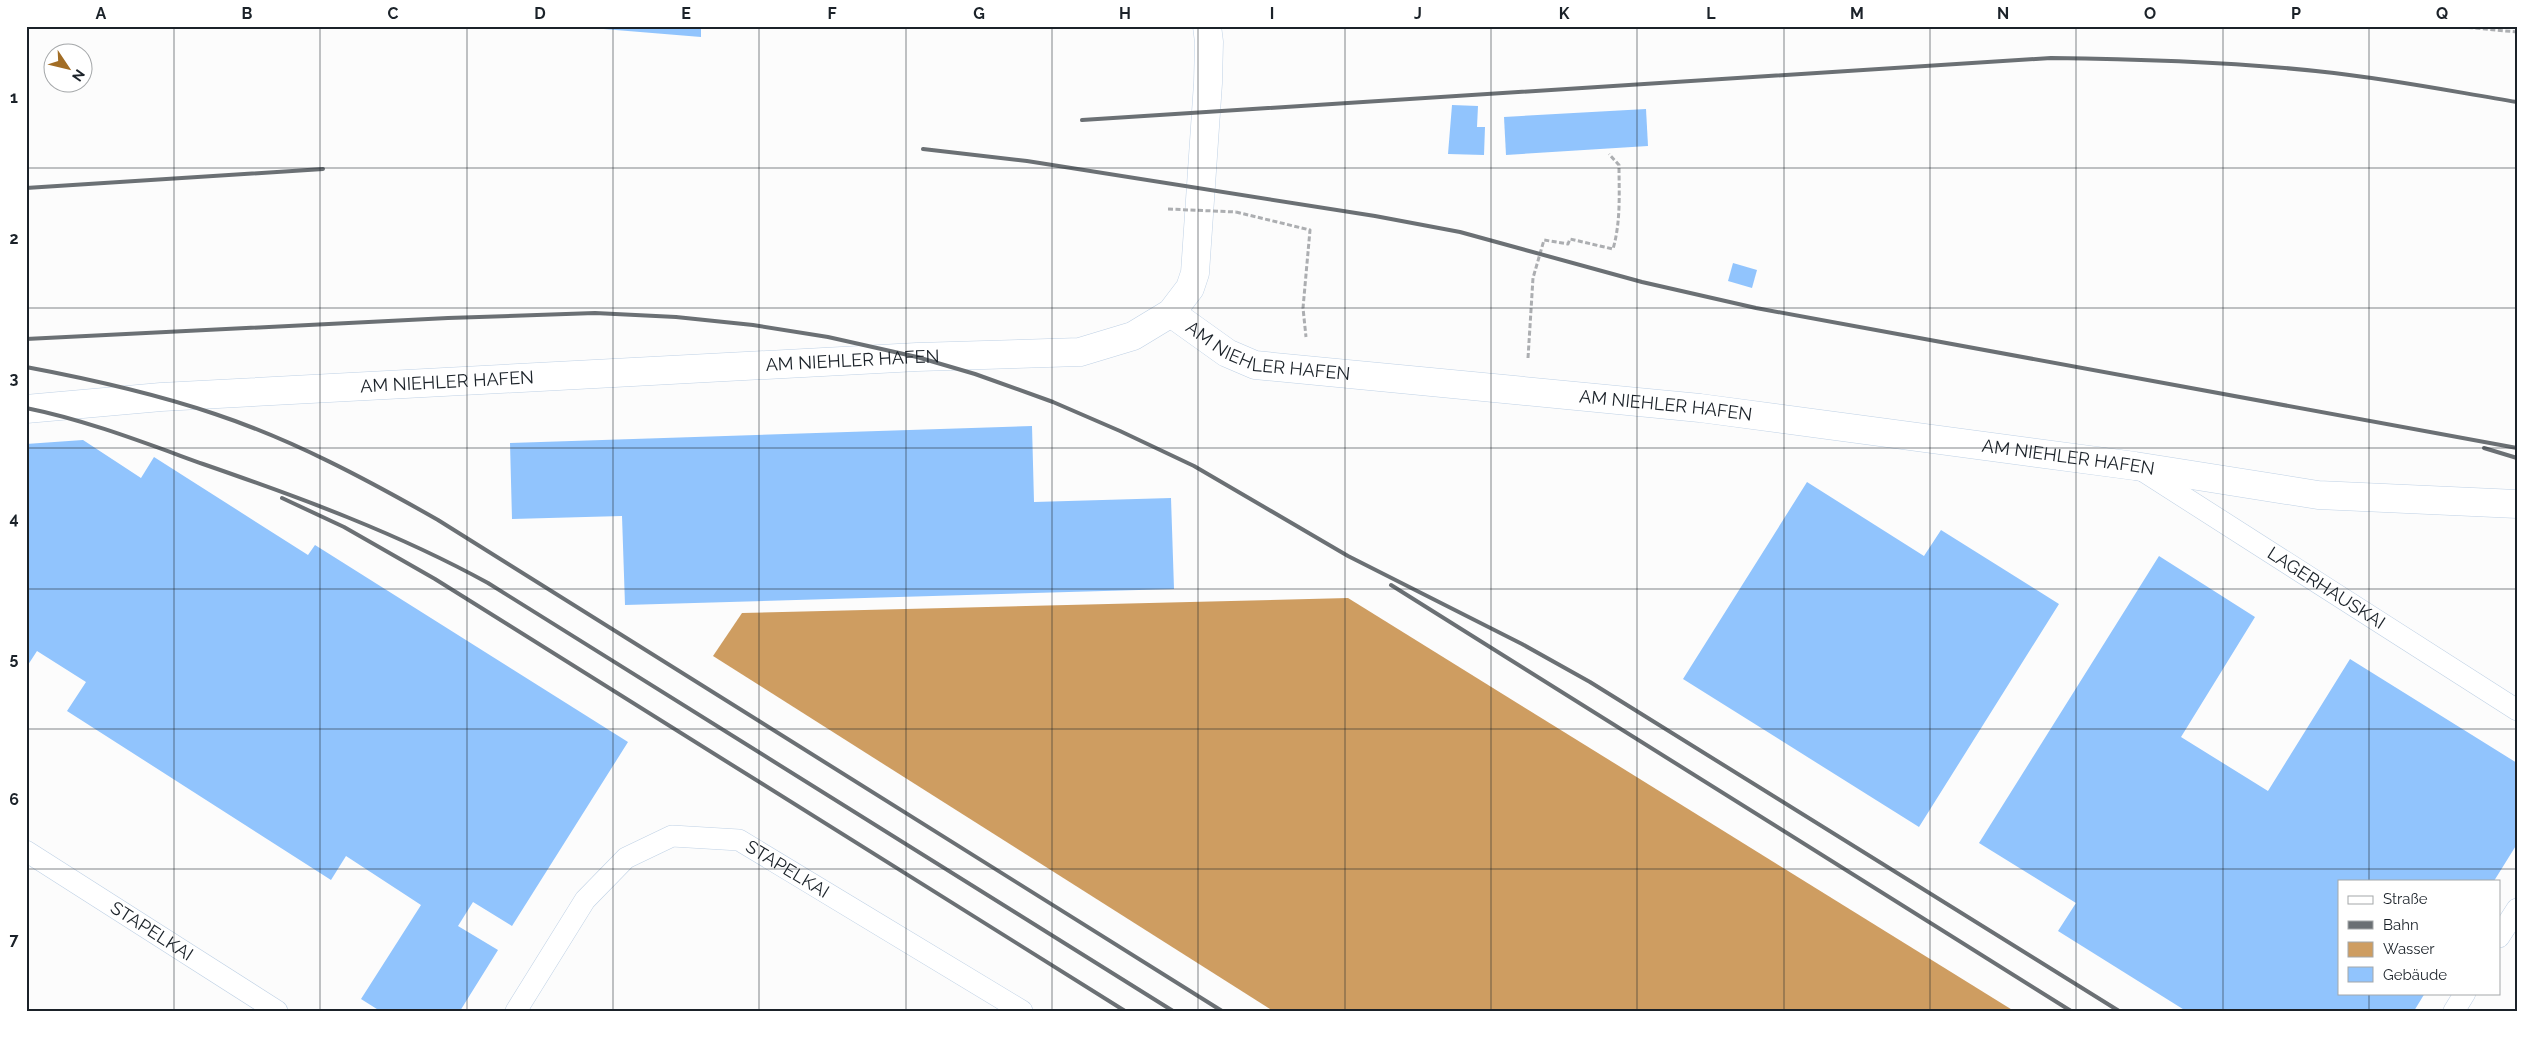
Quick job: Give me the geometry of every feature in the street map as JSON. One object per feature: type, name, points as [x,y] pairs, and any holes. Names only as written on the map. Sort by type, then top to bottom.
[{"type":"street","points":[[1171,313],[1190,288],[1195,273],[1208,83],[1209,42],[1207,26]]},
{"type":"street","name":"AM NIEHLER HAFEN","points":[[26,409],[161,397],[917,357],[1080,352],[1133,336],[1171,313],[1227,353],[1255,365],[1700,408],[2136,466],[2318,495],[2517,504]]},
{"type":"lane","name":"LAGERHAUSKAI","points":[[2136,466],[2517,710]]},
{"type":"lane","name":"STAPELKAI","points":[[516,1011],[586,900],[626,858],[672,836],[739,840],[1022,1011]]},
{"type":"lane","name":"STAPELKAI","points":[[26,851],[278,1011]]},
{"type":"lane","points":[[2500,935],[2517,909]]},
{"type":"lane","points":[[2454,1011],[2464,994]]},
{"type":"path","points":[[2453,26],[2517,32]]},
{"type":"path","points":[[1527,390],[1533,278],[1544,240],[1568,244],[1570,239],[1613,249],[1618,233],[1620,182],[1619,165],[1609,154]]},
{"type":"path","points":[[1168,209],[1236,212],[1310,230],[1303,308],[1310,370]]},
{"type":"water","points":[[1348,598],[2014,1011],[1273,1011],[713,656],[742,613]]},
{"type":"building","points":[[567,26],[701,26],[701,37]]},
{"type":"building","points":[[1452,105],[1478,106],[1477,127],[1485,127],[1484,155],[1448,154]]},
{"type":"building","points":[[1646,109],[1648,146],[1506,155],[1504,117]]},
{"type":"building","points":[[1733,263],[1757,270],[1752,288],[1728,281]]},
{"type":"building","points":[[1032,426],[1034,502],[1171,498],[1174,589],[625,605],[622,516],[512,519],[510,443]]},
{"type":"building","points":[[83,440],[141,478],[154,457],[308,555],[315,545],[628,742],[512,926],[473,902],[458,926],[498,950],[460,1011],[380,1011],[361,999],[421,905],[346,856],[331,880],[67,711],[86,682],[37,651],[26,668],[26,444]]},
{"type":"building","points":[[1807,482],[1924,556],[1941,530],[2059,604],[1919,827],[1683,679]]},
{"type":"building","points":[[2159,556],[2255,617],[2181,737],[2268,791],[2350,659],[2517,763],[2517,844],[2495,880],[2338,880],[2338,994],[2424,994],[2414,1011],[2186,1011],[2058,931],[2076,903],[1979,843]]},
{"type":"railway","points":[[1082,120],[2051,58],[2192,62],[2299,69],[2380,79],[2517,102]]},
{"type":"railway","points":[[923,149],[1027,161],[1375,216],[1460,232],[1642,282],[1756,308],[2517,448]]},
{"type":"railway","points":[[26,188],[323,169]]},
{"type":"railway","points":[[26,339],[448,318],[595,313],[676,317],[753,325],[828,337],[917,357],[975,374],[1053,402],[1194,466],[1348,556],[1522,644],[1590,682],[2119,1011]]},
{"type":"railway","points":[[26,367],[121,387],[215,414],[301,448],[384,490],[438,520],[1222,1011]]},
{"type":"railway","points":[[26,408],[71,419],[115,433],[276,490],[384,532],[454,565],[488,583],[1173,1011]]},
{"type":"railway","points":[[2484,448],[2517,458]]},
{"type":"railway","points":[[282,498],[344,527],[435,579],[1125,1011]]},
{"type":"railway","points":[[1391,585],[2071,1011]]}]
